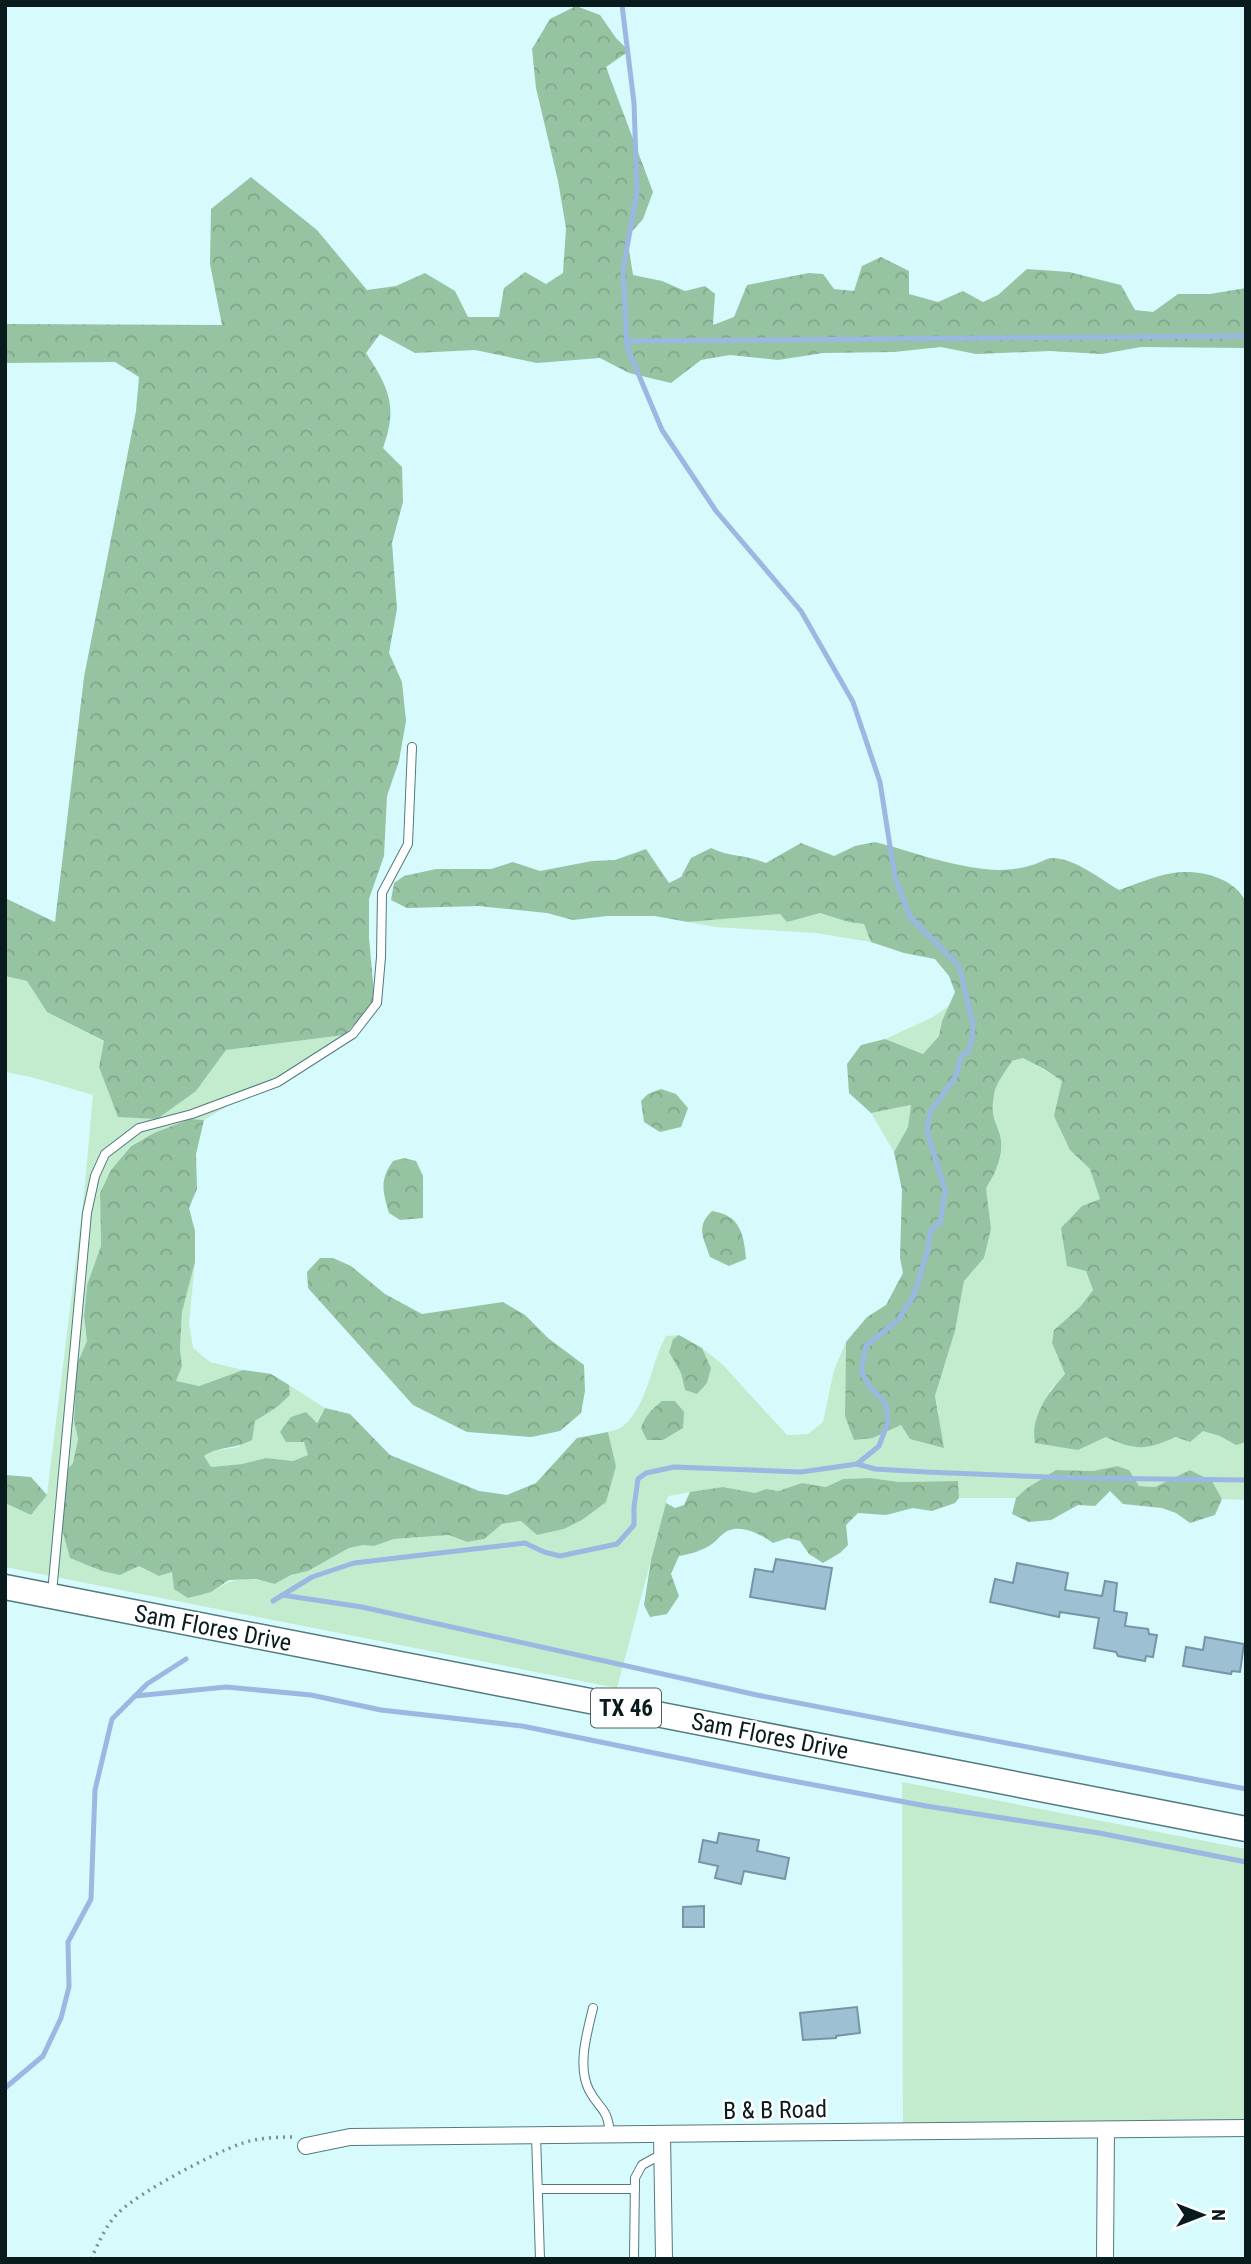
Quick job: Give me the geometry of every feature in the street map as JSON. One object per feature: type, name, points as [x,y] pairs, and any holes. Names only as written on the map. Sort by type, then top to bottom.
[{"type":"main road","name":"Sam Flores Drive","points":[[5,1587],[1246,1829]]},
{"type":"street","name":"B & B Road","points":[[306,2146],[350,2137],[1246,2128]]},
{"type":"street","points":[[1105,2259],[1107,2130]]},
{"type":"street","points":[[662,2134],[664,2259]]},
{"type":"lane","points":[[52,1596],[87,1213],[95,1177],[105,1154],[139,1128],[192,1114],[278,1083],[354,1034],[377,1003],[382,893],[408,844],[412,747]]},
{"type":"lane","points":[[593,2008],[584,2051],[584,2072],[588,2088],[608,2118],[610,2135]]},
{"type":"lane","points":[[536,2135],[540,2259]]},
{"type":"lane","points":[[634,2259],[637,2170],[663,2154]]},
{"type":"lane","points":[[538,2189],[635,2189]]},
{"type":"path","points":[[91,2259],[117,2214],[141,2196],[187,2170],[240,2144],[260,2139],[290,2137],[323,2141]]},
{"type":"green space","points":[[576,6],[600,15],[629,51],[606,67],[653,192],[643,219],[627,237],[633,275],[662,281],[685,291],[705,286],[715,294],[713,325],[734,317],[747,285],[809,273],[823,274],[834,289],[854,291],[862,266],[881,257],[909,271],[909,294],[938,302],[963,291],[983,302],[998,295],[1027,269],[1069,272],[1121,285],[1135,310],[1153,312],[1178,294],[1210,294],[1246,288],[1246,348],[1141,347],[1102,354],[1050,351],[976,354],[941,347],[894,352],[823,353],[778,360],[730,355],[701,360],[671,383],[629,373],[600,358],[537,363],[475,350],[415,353],[380,334],[366,353],[389,398],[390,420],[383,448],[402,467],[403,502],[392,543],[397,609],[389,653],[402,682],[406,721],[399,761],[387,796],[384,856],[369,899],[369,938],[375,1004],[344,1035],[226,1050],[196,1091],[157,1119],[118,1117],[99,1067],[104,1041],[47,1012],[27,981],[5,976],[5,898],[55,922],[84,677],[136,411],[139,377],[115,362],[5,363],[5,324],[222,325],[210,264],[211,209],[251,177],[317,230],[367,290],[396,286],[425,273],[455,291],[468,317],[499,317],[504,288],[525,272],[546,284],[563,273],[566,228],[536,88],[532,49],[550,19]]},
{"type":"green space","points":[[875,842],[956,864],[990,870],[1014,869],[1050,858],[1061,859],[1078,865],[1119,890],[1152,878],[1194,872],[1215,877],[1233,886],[1246,902],[1246,1442],[1236,1445],[1203,1431],[1190,1442],[1176,1437],[1141,1447],[1125,1445],[1106,1437],[1078,1450],[1035,1443],[1038,1415],[1052,1389],[1065,1374],[1052,1343],[1054,1330],[1080,1307],[1093,1290],[1086,1271],[1067,1266],[1061,1228],[1082,1206],[1100,1199],[1090,1169],[1070,1150],[1054,1116],[1062,1081],[1023,1058],[1012,1061],[995,1091],[993,1111],[1001,1139],[1001,1154],[986,1188],[991,1229],[984,1258],[964,1281],[955,1331],[935,1396],[944,1448],[910,1439],[901,1425],[873,1438],[854,1440],[845,1416],[846,1342],[867,1317],[886,1305],[903,1273],[900,1258],[902,1190],[894,1152],[908,1127],[911,1105],[871,1113],[849,1093],[847,1064],[861,1045],[885,1039],[923,1054],[939,1036],[942,1021],[955,992],[949,976],[935,959],[904,953],[871,942],[864,924],[820,913],[787,922],[780,914],[688,922],[655,916],[607,916],[573,920],[547,913],[478,906],[407,908],[391,900],[394,883],[404,876],[436,869],[491,869],[513,862],[540,871],[592,861],[615,860],[646,849],[669,883],[681,877],[691,858],[711,848],[766,863],[801,843],[834,856],[855,846]]},
{"type":"green space","points":[[820,912],[864,924],[871,942],[816,933],[716,927],[688,922],[780,914],[806,917]]},
{"type":"green space","points":[[5,976],[27,981],[48,1012],[104,1042],[99,1067],[196,1091],[226,1050],[344,1035],[335,1051],[308,1067],[242,1097],[204,1120],[190,1119],[131,1145],[111,1170],[100,1193],[101,1247],[87,1285],[84,1316],[87,1341],[77,1364],[74,1421],[78,1439],[73,1463],[64,1473],[120,1575],[139,1565],[159,1576],[172,1572],[211,1592],[227,1583],[242,1579],[276,1584],[291,1575],[308,1571],[349,1548],[374,1546],[394,1539],[449,1535],[467,1542],[484,1538],[502,1524],[522,1521],[537,1535],[564,1529],[582,1520],[616,1466],[608,1432],[623,1426],[638,1407],[666,1336],[679,1335],[673,1339],[669,1352],[681,1373],[685,1390],[711,1368],[702,1348],[722,1364],[787,1435],[808,1434],[823,1422],[834,1370],[846,1342],[845,1416],[873,1438],[901,1425],[939,1414],[935,1397],[955,1331],[964,1281],[984,1258],[991,1229],[986,1188],[994,1176],[1001,1154],[1001,1139],[993,1111],[995,1091],[1012,1061],[1024,1058],[1062,1081],[1070,1150],[1090,1169],[1100,1199],[1082,1206],[1086,1271],[1093,1290],[1080,1307],[1054,1330],[1052,1344],[1065,1374],[1049,1391],[1078,1450],[1106,1437],[1140,1447],[1203,1431],[1236,1444],[1246,1442],[1246,1500],[1222,1499],[1212,1481],[1190,1470],[1155,1487],[1139,1486],[1129,1470],[1117,1466],[1093,1471],[1056,1470],[1016,1498],[959,1498],[958,1481],[899,1482],[869,1478],[843,1479],[826,1487],[802,1483],[778,1491],[766,1489],[755,1493],[723,1487],[668,1496],[617,1688],[5,1567],[5,1503],[31,1515],[47,1495],[84,1195],[93,1095],[5,1072]]},
{"type":"green space","points":[[949,1006],[939,1036],[923,1054],[885,1039],[931,1018]]},
{"type":"green space","points":[[661,1089],[676,1094],[688,1108],[681,1127],[660,1132],[644,1122],[641,1101],[648,1094]]},
{"type":"green space","points":[[911,1105],[908,1127],[894,1152],[871,1113]]},
{"type":"green space","points":[[190,1119],[204,1120],[196,1154],[197,1189],[189,1208],[195,1231],[195,1262],[182,1312],[182,1366],[176,1381],[199,1386],[243,1370],[271,1374],[289,1385],[290,1395],[255,1421],[252,1440],[204,1456],[211,1467],[266,1458],[293,1461],[308,1455],[304,1442],[286,1442],[280,1432],[291,1417],[306,1412],[317,1423],[325,1408],[350,1414],[390,1455],[479,1491],[507,1495],[536,1483],[577,1438],[608,1432],[616,1466],[606,1502],[582,1520],[564,1529],[537,1535],[521,1521],[502,1524],[484,1539],[467,1542],[449,1535],[394,1539],[374,1546],[349,1548],[308,1571],[291,1575],[275,1584],[256,1579],[229,1580],[211,1592],[188,1598],[174,1589],[172,1572],[159,1576],[139,1566],[120,1575],[70,1558],[62,1529],[62,1490],[64,1473],[73,1463],[78,1439],[74,1421],[77,1364],[87,1341],[84,1316],[87,1285],[101,1246],[100,1193],[111,1170],[131,1146],[154,1133]]},
{"type":"green space","points":[[404,1158],[416,1161],[423,1176],[423,1218],[400,1220],[389,1213],[384,1180],[393,1161]]},
{"type":"green space","points":[[712,1211],[735,1221],[742,1234],[746,1259],[729,1266],[710,1257],[702,1228]]},
{"type":"green space","points":[[320,1258],[333,1258],[351,1266],[385,1294],[422,1314],[503,1302],[525,1315],[548,1338],[584,1365],[585,1391],[581,1413],[560,1431],[531,1437],[467,1432],[413,1405],[308,1288],[307,1272]]},
{"type":"green space","points":[[195,1262],[189,1323],[193,1348],[210,1362],[243,1370],[198,1386],[175,1381],[182,1366],[182,1312]]},
{"type":"green space","points":[[679,1335],[702,1348],[711,1368],[707,1383],[697,1394],[685,1390],[681,1373],[669,1352],[673,1339]]},
{"type":"green space","points":[[289,1385],[325,1408],[304,1442],[309,1455],[293,1461],[266,1458],[211,1467],[203,1456],[211,1451],[239,1447],[255,1421],[290,1395]]},
{"type":"green space","points":[[662,1401],[675,1401],[684,1412],[683,1428],[663,1440],[647,1440],[641,1428],[649,1413]]},
{"type":"green space","points":[[1117,1466],[1129,1470],[1139,1486],[1155,1487],[1190,1470],[1212,1481],[1222,1499],[1215,1515],[1190,1523],[1176,1513],[1162,1508],[1123,1504],[1110,1491],[1095,1506],[1078,1505],[1051,1520],[1029,1522],[1012,1514],[1016,1498],[1056,1470],[1093,1471]]},
{"type":"green space","points":[[5,1475],[31,1477],[47,1495],[31,1515],[5,1503]]},
{"type":"green space","points":[[870,1478],[899,1482],[958,1481],[959,1498],[955,1503],[932,1511],[913,1508],[886,1515],[858,1513],[846,1525],[848,1545],[823,1563],[809,1554],[800,1541],[788,1538],[773,1543],[747,1530],[727,1531],[704,1549],[679,1556],[671,1574],[679,1596],[667,1614],[650,1617],[644,1605],[651,1560],[666,1503],[675,1508],[684,1505],[690,1492],[723,1487],[755,1493],[766,1489],[778,1491],[802,1483],[826,1487],[843,1479]]},
{"type":"green space","points":[[902,1782],[1246,1849],[1246,2120],[903,2123]]},
{"type":"building","points":[[776,1559],[832,1568],[825,1609],[750,1597],[755,1569],[773,1572]]},
{"type":"building","points":[[1017,1563],[1068,1573],[1065,1590],[1102,1596],[1105,1581],[1117,1583],[1114,1611],[1127,1613],[1125,1626],[1148,1629],[1149,1634],[1157,1635],[1153,1657],[1146,1656],[1145,1661],[1094,1648],[1099,1618],[1060,1612],[1059,1617],[990,1602],[995,1579],[1013,1583]]},
{"type":"building","points":[[1205,1637],[1244,1644],[1240,1672],[1232,1671],[1231,1674],[1183,1666],[1186,1647],[1203,1650]]},
{"type":"building","points":[[719,1833],[759,1840],[757,1851],[789,1858],[785,1879],[744,1871],[741,1884],[715,1878],[718,1866],[699,1862],[703,1840],[717,1843]]},
{"type":"building","points":[[704,1906],[704,1927],[683,1927],[683,1907]]},
{"type":"building","points":[[857,2007],[860,2033],[803,2040],[800,2013]]},
{"type":"waterway","points":[[622,5],[634,103],[637,192],[623,270],[627,347],[662,430],[716,511],[801,611],[853,702],[880,782],[895,878],[910,917],[959,966],[973,1023],[968,1052],[961,1056],[956,1076],[930,1112],[927,1131],[945,1190],[940,1223],[930,1231],[928,1249],[914,1295],[898,1320],[866,1346],[861,1372],[886,1404],[888,1422],[879,1446],[857,1464]]},
{"type":"waterway","points":[[627,341],[1246,336]]},
{"type":"waterway","points":[[273,1601],[312,1577],[354,1563],[525,1543],[560,1556],[617,1544],[634,1525],[638,1479],[646,1473],[674,1467],[801,1472],[857,1464],[875,1469],[926,1472],[1074,1478],[1246,1480]]},
{"type":"waterway","points":[[282,1595],[362,1607],[757,1695],[1246,1789]]},
{"type":"waterway","points":[[5,2088],[43,2056],[61,2018],[69,1987],[68,1942],[91,1899],[95,1790],[112,1719],[147,1684],[186,1659]]},
{"type":"waterway","points":[[135,1696],[226,1687],[311,1695],[381,1710],[522,1726],[926,1806],[1099,1833],[1246,1862]]}]
